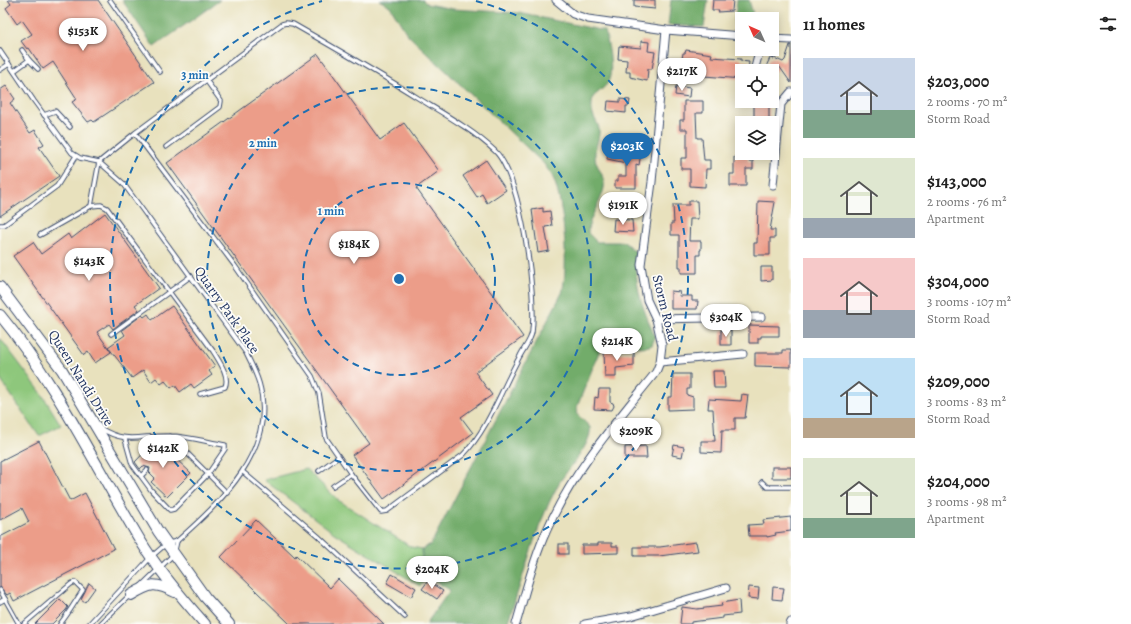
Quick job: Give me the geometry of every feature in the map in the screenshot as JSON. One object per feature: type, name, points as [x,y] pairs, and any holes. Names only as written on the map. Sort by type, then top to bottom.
[{"type":"main road","name":"Queen Nandi Drive","points":[[0,287],[62,370],[166,544],[205,597],[228,624]]},
{"type":"main road","name":"Queen Nandi Drive","points":[[0,315],[43,372],[71,416],[151,557],[177,592],[205,624]]},
{"type":"main road","points":[[131,594],[148,585],[156,584],[177,592]]},
{"type":"street","points":[[556,0],[573,14],[588,19],[666,30],[735,35]]},
{"type":"street","name":"Storm Road","points":[[516,624],[545,533],[562,500],[600,442],[656,372],[660,362],[662,345],[656,319],[647,300],[641,265],[652,182],[666,30]]},
{"type":"street","points":[[779,39],[791,40]]},
{"type":"street","points":[[773,185],[781,104],[791,92]]},
{"type":"street","points":[[656,319],[762,317]]},
{"type":"street","points":[[660,362],[743,354]]},
{"type":"street","points":[[585,624],[631,616],[726,588]]},
{"type":"lane","points":[[110,0],[160,72]]},
{"type":"lane","points":[[91,206],[99,162],[135,133],[282,24],[290,23],[357,60],[444,114],[495,151],[506,164],[521,218],[532,276],[532,332],[492,411],[470,447],[463,455],[384,512],[381,512],[338,457],[326,438],[319,393],[312,376],[235,266],[135,133]]},
{"type":"lane","points":[[22,50],[38,69]]},
{"type":"lane","points":[[0,51],[72,153],[76,156],[99,162]]},
{"type":"lane","points":[[14,71],[29,60]]},
{"type":"lane","points":[[0,70],[9,64]]},
{"type":"lane","points":[[166,147],[220,107],[221,102],[206,80]]},
{"type":"lane","points":[[44,115],[55,111],[70,127]]},
{"type":"lane","points":[[0,225],[4,225],[57,186],[76,156]]},
{"type":"lane","name":"Quarry Park Place","points":[[99,162],[123,183],[246,353],[259,384],[263,420],[252,454],[243,472],[227,493],[177,541]]},
{"type":"lane","points":[[40,235],[91,206],[101,205],[109,210],[213,351],[224,373],[226,382],[223,389],[200,394]]},
{"type":"lane","points":[[111,334],[190,276]]},
{"type":"lane","points":[[95,425],[111,435],[125,439],[170,436],[225,446],[224,451],[208,474],[174,509],[168,509],[141,476],[131,460],[125,439]]},
{"type":"lane","points":[[170,436],[227,493]]},
{"type":"lane","points":[[162,455],[175,441]]},
{"type":"lane","points":[[319,471],[338,457]]},
{"type":"lane","points":[[141,476],[147,470]]},
{"type":"lane","points":[[243,472],[318,536],[405,617]]},
{"type":"lane","points":[[333,486],[351,474]]},
{"type":"lane","points":[[762,482],[767,487],[791,488]]},
{"type":"lane","points":[[90,624],[151,557],[166,544],[177,541],[174,554],[100,624]]},
{"type":"lane","points":[[24,624],[75,582],[82,590],[74,603],[73,608],[60,624]]},
{"type":"lane","points":[[0,590],[19,624]]},
{"type":"lane","points":[[0,602],[5,599]]},
{"type":"green space","points":[[122,0],[220,0],[154,47]]},
{"type":"green space","points":[[379,0],[423,0],[427,4],[453,9],[519,13],[605,31],[608,43],[611,65],[609,79],[607,84],[593,97],[592,106],[593,115],[599,129],[595,160],[602,175],[604,188],[590,221],[588,233],[597,242],[624,242],[636,252],[640,296],[655,337],[652,345],[639,347],[611,344],[601,347],[577,407],[578,415],[590,427],[590,434],[578,457],[558,485],[542,519],[507,624],[426,624],[450,590],[428,577],[428,572],[422,562],[422,549],[431,544],[562,293],[565,252],[563,220],[558,191],[551,174],[544,164],[407,34],[390,6]]},
{"type":"green space","points":[[671,0],[708,0],[704,27],[668,25]]},
{"type":"green space","points":[[737,0],[749,0],[752,12],[736,12]]},
{"type":"green space","points":[[0,338],[40,391],[61,425],[39,436],[0,379]]},
{"type":"green space","points":[[306,469],[338,500],[411,547],[422,549],[422,562],[428,572],[428,577],[420,586],[334,533],[264,480]]},
{"type":"building","points":[[8,0],[98,0],[154,82],[94,122],[92,120],[88,122],[72,102],[77,99],[53,62],[43,69],[29,48],[27,49],[21,41],[32,34],[22,20],[17,24],[6,8],[11,4]]},
{"type":"building","points":[[634,0],[655,0],[655,9],[634,7]]},
{"type":"building","points":[[713,0],[733,0],[732,11],[718,12],[719,10],[712,10]]},
{"type":"building","points":[[641,41],[649,42],[648,51],[655,52],[652,69],[648,69],[647,81],[630,77],[630,72],[626,72],[627,60],[618,59],[619,46],[641,48]]},
{"type":"building","points":[[791,45],[791,83],[779,64],[767,64],[770,58],[774,59],[772,57],[783,62]]},
{"type":"building","points":[[686,50],[712,54],[711,57],[741,59],[741,61],[749,62],[749,64],[735,64],[735,78],[704,76],[704,71],[690,70],[690,73],[680,71],[683,53],[685,53]]},
{"type":"building","points":[[318,54],[380,140],[404,123],[439,171],[416,188],[523,337],[475,372],[492,395],[461,417],[473,433],[384,499],[352,455],[369,443],[167,163]]},
{"type":"building","points":[[6,86],[15,99],[10,103],[30,133],[35,130],[44,144],[39,147],[59,176],[0,216],[0,90]]},
{"type":"building","points":[[676,86],[690,88],[689,97],[675,95]]},
{"type":"building","points":[[620,99],[630,100],[629,106],[626,106],[626,113],[607,111],[608,101],[620,102]]},
{"type":"building","points":[[684,101],[703,101],[703,113],[696,113],[697,138],[702,138],[704,160],[710,160],[710,169],[706,169],[705,187],[690,186],[690,169],[681,169],[681,158],[687,158],[687,129],[680,129],[680,120],[684,120]]},
{"type":"building","points":[[754,108],[769,108],[769,116],[754,116]]},
{"type":"building","points":[[631,148],[639,149],[639,153],[641,153],[639,165],[636,164],[636,188],[615,188],[615,181],[618,181],[618,176],[626,176],[626,163],[607,159],[608,151],[630,152]]},
{"type":"building","points":[[734,157],[735,160],[753,161],[753,169],[746,169],[746,186],[730,186],[730,174],[734,174]]},
{"type":"building","points":[[486,160],[506,190],[487,203],[482,194],[477,197],[463,176]]},
{"type":"building","points":[[689,201],[697,201],[698,219],[690,219],[689,241],[701,241],[701,250],[700,255],[697,255],[697,273],[681,273],[681,267],[679,267],[679,235],[671,235],[671,223],[674,223],[673,205],[689,205]]},
{"type":"building","points":[[758,201],[775,202],[770,230],[775,230],[775,238],[770,238],[770,255],[754,255],[754,243],[757,243]]},
{"type":"building","points":[[543,208],[543,212],[550,211],[552,226],[545,227],[549,251],[538,253],[532,210]]},
{"type":"building","points":[[105,213],[159,288],[135,305],[139,310],[113,329],[109,324],[97,332],[111,352],[95,363],[88,352],[84,355],[13,256],[33,242],[41,254],[68,234],[71,239]]},
{"type":"building","points":[[614,219],[632,220],[633,232],[613,231]]},
{"type":"building","points":[[761,267],[772,267],[772,280],[761,281]]},
{"type":"building","points":[[671,291],[680,292],[679,296],[692,296],[692,301],[698,301],[697,309],[671,309]]},
{"type":"building","points":[[172,306],[215,366],[209,371],[212,375],[194,388],[191,384],[180,392],[175,385],[171,388],[165,381],[161,384],[156,378],[151,382],[143,370],[132,378],[108,347],[125,335],[122,330],[142,315],[144,317],[148,314],[152,320]]},
{"type":"building","points":[[749,325],[779,326],[779,336],[761,336],[761,338],[758,338],[758,343],[749,343]]},
{"type":"building","points":[[721,330],[731,330],[731,345],[721,345]]},
{"type":"building","points":[[783,350],[791,350],[791,367],[755,366],[755,353],[783,353]]},
{"type":"building","points":[[613,351],[613,353],[634,353],[634,366],[616,368],[616,377],[605,377],[604,352]]},
{"type":"building","points":[[713,371],[724,371],[725,388],[714,388]]},
{"type":"building","points":[[673,374],[690,374],[690,389],[687,389],[687,395],[693,397],[693,409],[668,410],[668,397],[672,397]]},
{"type":"building","points":[[599,389],[610,389],[610,402],[613,403],[614,406],[612,410],[594,409],[595,397],[598,398]]},
{"type":"building","points":[[742,394],[748,395],[745,418],[735,418],[735,430],[722,430],[721,453],[701,452],[701,441],[715,441],[713,409],[708,409],[709,399],[741,401]]},
{"type":"building","points":[[157,439],[164,446],[158,451],[160,457],[164,457],[170,463],[175,458],[191,473],[167,497],[151,482],[155,478],[149,472],[150,468],[143,466],[140,469],[135,462]]},
{"type":"building","points":[[39,441],[70,501],[85,493],[114,549],[14,601],[10,593],[7,595],[0,587],[0,537],[29,522],[22,508],[0,520],[0,461]]},
{"type":"building","points":[[674,445],[684,447],[682,457],[672,455]]},
{"type":"building","points":[[646,446],[647,458],[625,458],[625,447]]},
{"type":"building","points":[[772,467],[791,467],[791,478],[772,478]]},
{"type":"building","points":[[791,517],[791,531],[775,533],[776,535],[767,537],[749,536],[748,525],[764,524],[763,520]]},
{"type":"building","points":[[256,520],[295,557],[296,555],[330,588],[338,579],[384,624],[290,624],[221,557]]},
{"type":"building","points":[[696,542],[698,551],[659,556],[634,556],[634,547],[660,547]]},
{"type":"building","points":[[598,543],[612,543],[612,546],[618,546],[618,553],[582,554],[582,545],[598,545]]},
{"type":"building","points":[[559,544],[568,544],[568,554],[559,554]]},
{"type":"building","points":[[392,574],[416,588],[411,597],[387,583]]},
{"type":"building","points":[[428,581],[443,591],[437,599],[422,589]]},
{"type":"building","points":[[89,583],[95,588],[85,602],[81,599]]},
{"type":"building","points":[[749,587],[759,588],[758,599],[748,598]]},
{"type":"building","points":[[773,587],[784,588],[782,600],[772,599]]},
{"type":"building","points":[[60,599],[68,607],[52,624],[35,624]]},
{"type":"building","points":[[739,600],[740,614],[723,616],[723,618],[691,622],[691,624],[680,624],[682,607],[697,609],[722,606],[721,603]]}]
